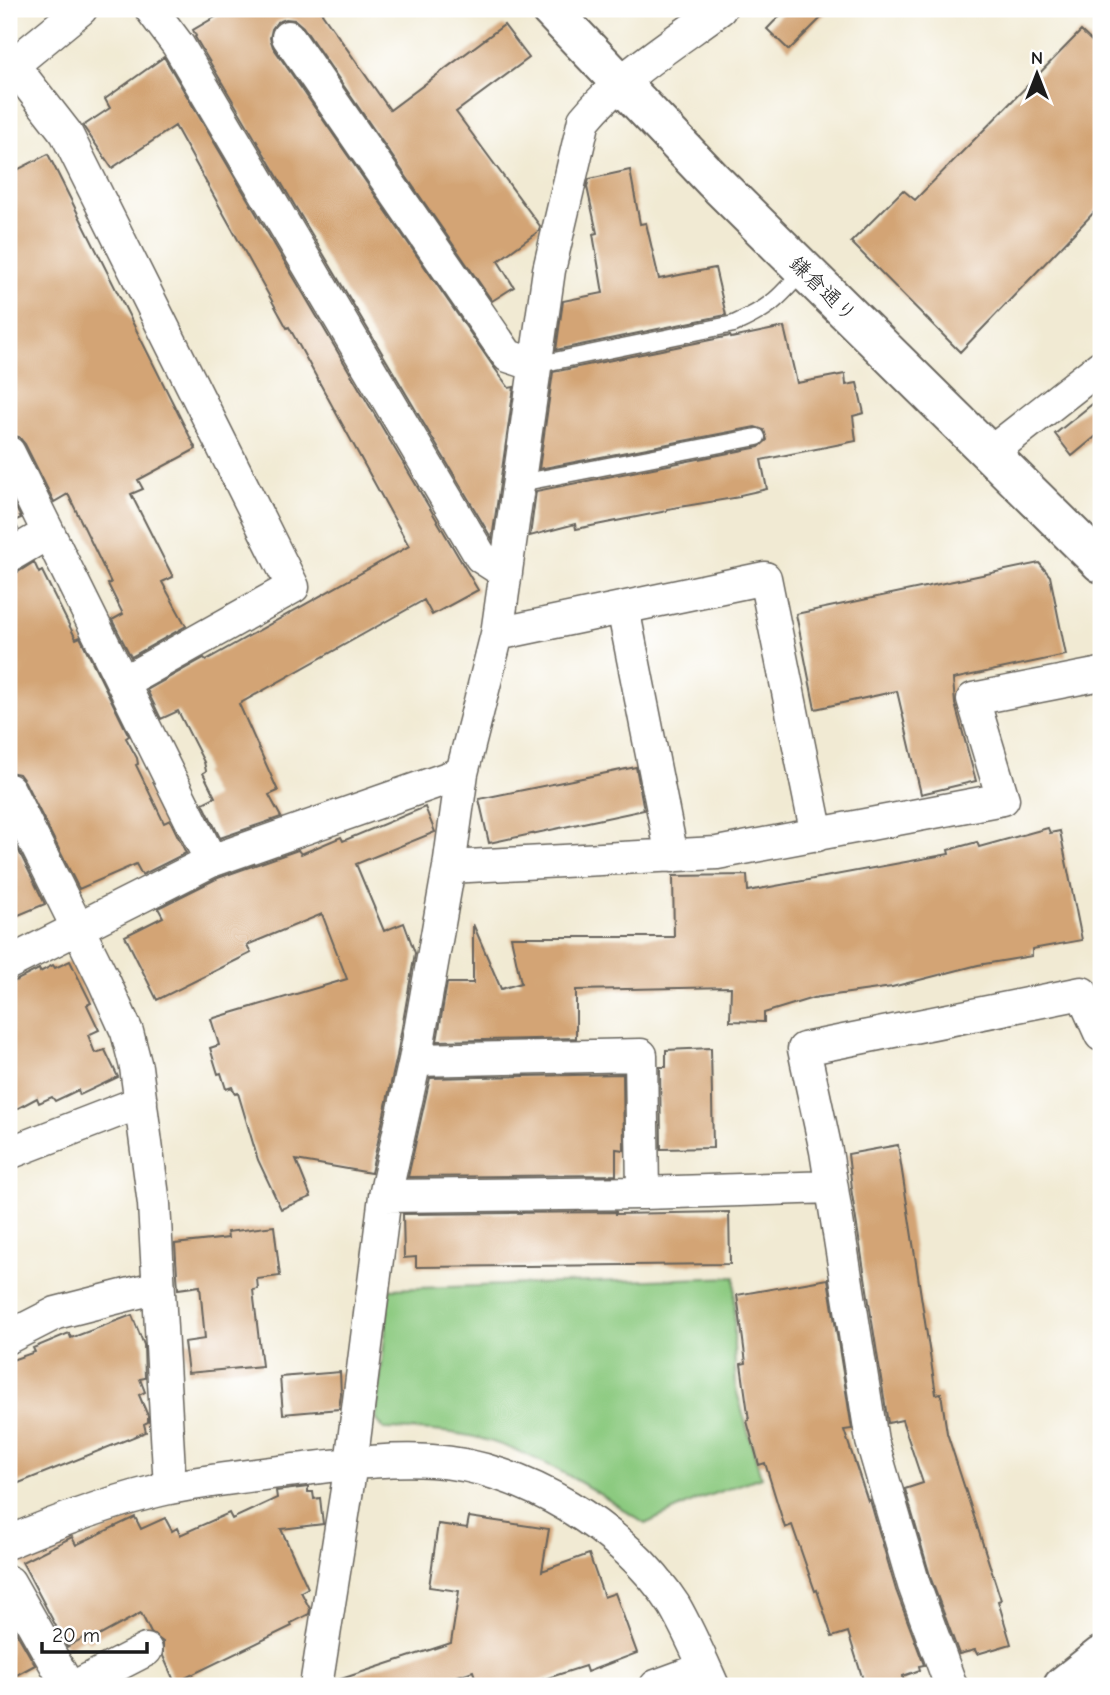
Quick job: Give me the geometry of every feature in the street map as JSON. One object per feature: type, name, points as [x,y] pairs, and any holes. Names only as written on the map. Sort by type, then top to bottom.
[{"type":"street","points":[[81,9],[11,66],[66,133],[293,587],[124,682]]},
{"type":"street","points":[[151,9],[185,57],[481,557],[506,573]]},
{"type":"street","name":"鎌倉通り","points":[[550,9],[620,85],[803,270],[1100,559]]},
{"type":"street","points":[[316,1686],[351,1464],[385,1196],[415,1060],[463,773],[497,634],[549,270],[583,120],[620,85],[720,9]]},
{"type":"street","points":[[288,37],[508,356],[535,365]]},
{"type":"street","points":[[990,453],[1101,366]]},
{"type":"street","points":[[9,453],[211,861]]},
{"type":"street","points":[[9,556],[48,533]]},
{"type":"street","points":[[497,634],[765,578],[817,835]]},
{"type":"street","points":[[623,608],[672,856]]},
{"type":"street","points":[[449,867],[717,853],[1003,799],[973,699],[1101,674]]},
{"type":"street","points":[[9,963],[211,861],[463,773]]},
{"type":"street","points":[[9,790],[127,1032],[136,1067],[155,1204],[170,1488]]},
{"type":"street","points":[[951,1686],[914,1585],[872,1441],[832,1187],[804,1049],[1082,993],[1101,1035]]},
{"type":"street","points":[[415,1060],[641,1055],[643,1193]]},
{"type":"street","points":[[9,1153],[141,1102]]},
{"type":"street","points":[[385,1196],[643,1193],[832,1187]]},
{"type":"street","points":[[9,1337],[56,1313],[158,1287]]},
{"type":"street","points":[[9,1542],[90,1510],[170,1488],[253,1475],[405,1460],[469,1466],[503,1475],[559,1501],[586,1518],[634,1557],[673,1604],[709,1677],[656,1686]]},
{"type":"street","points":[[9,1582],[68,1686]]},
{"type":"street","points":[[76,1686],[146,1650]]},
{"type":"street","points":[[1063,1686],[1101,1656]]},
{"type":"lane","points":[[535,365],[734,324],[763,311],[783,294],[803,270]]},
{"type":"lane","points":[[520,484],[757,437]]},
{"type":"green space","points":[[735,1277],[736,1389],[761,1477],[699,1499],[645,1524],[567,1475],[525,1454],[458,1434],[384,1429],[376,1419],[390,1289]]},
{"type":"building","points":[[229,9],[319,9],[390,110],[504,25],[529,58],[456,112],[540,226],[539,231],[498,261],[514,287],[492,301],[303,27],[295,20],[277,22],[270,38],[273,47],[493,366],[509,388],[514,387],[492,539],[195,37],[193,30]]},
{"type":"building","points":[[786,9],[830,9],[789,50],[767,29]]},
{"type":"building","points":[[1081,31],[1101,50],[1101,205],[960,352],[851,242],[903,190],[915,200]]},
{"type":"building","points":[[164,57],[478,590],[432,615],[424,600],[239,704],[278,791],[269,795],[281,817],[220,838],[203,803],[215,797],[203,773],[206,771],[204,762],[178,711],[161,719],[147,690],[204,658],[206,660],[409,546],[175,126],[112,168],[83,126],[110,108],[105,99]]},
{"type":"building","points":[[48,154],[196,449],[138,480],[143,489],[131,494],[173,577],[162,582],[186,626],[131,657],[112,620],[123,614],[68,494],[54,502],[25,444],[19,437],[9,435],[9,174]]},
{"type":"building","points":[[630,170],[640,224],[646,223],[659,279],[715,268],[726,315],[556,350],[563,301],[603,293],[593,234],[597,233],[587,187],[589,179]]},
{"type":"building","points":[[784,327],[797,383],[845,374],[846,385],[857,383],[864,413],[853,416],[856,441],[761,460],[767,489],[740,497],[667,509],[576,529],[575,524],[530,536],[536,491],[759,447],[767,440],[764,430],[755,427],[539,469],[553,372]]},
{"type":"building","points":[[1101,397],[1101,432],[1072,456],[1055,434]]},
{"type":"building","points":[[9,494],[21,518],[14,521],[18,529],[9,535]]},
{"type":"building","points":[[34,562],[39,573],[42,571],[76,639],[80,637],[129,736],[126,738],[137,758],[136,765],[164,823],[170,820],[186,853],[142,875],[136,864],[79,889],[25,782],[19,774],[9,772],[9,574]]},
{"type":"building","points":[[1039,563],[1050,576],[1066,655],[953,679],[955,704],[976,781],[921,794],[897,691],[815,709],[796,614]]},
{"type":"building","points":[[636,767],[644,810],[489,843],[479,799]]},
{"type":"building","points":[[425,807],[435,832],[356,864],[384,931],[404,923],[415,953],[397,1056],[371,1173],[296,1160],[311,1197],[281,1209],[258,1160],[238,1093],[235,1094],[232,1087],[226,1089],[221,1073],[218,1074],[210,1048],[219,1045],[211,1019],[347,979],[322,914],[247,945],[251,953],[157,1000],[125,936],[163,917],[158,908],[218,878],[298,850],[301,854],[341,837],[343,841]]},
{"type":"building","points":[[1048,828],[1050,833],[1060,831],[1082,940],[1032,949],[1032,956],[978,965],[892,987],[813,998],[764,1013],[764,1022],[730,1021],[731,987],[576,990],[576,1038],[437,1041],[447,983],[473,983],[473,924],[501,989],[521,983],[511,937],[674,937],[673,876],[747,875],[748,891],[949,854],[948,850],[977,842],[979,847]]},
{"type":"building","points":[[9,831],[45,904],[9,919]]},
{"type":"building","points":[[70,961],[91,1003],[87,1005],[99,1030],[88,1035],[95,1053],[105,1050],[118,1077],[80,1095],[78,1090],[55,1101],[52,1097],[39,1103],[37,1098],[9,1113],[9,984],[39,969],[40,972]]},
{"type":"building","points":[[711,1048],[713,1148],[661,1149],[660,1067],[666,1067],[666,1050]]},
{"type":"building","points":[[623,1074],[624,1150],[616,1149],[616,1175],[408,1177],[430,1078]]},
{"type":"building","points":[[898,1145],[936,1394],[941,1393],[947,1433],[1001,1600],[998,1601],[1011,1644],[977,1654],[975,1650],[959,1654],[931,1579],[905,1489],[923,1483],[902,1420],[888,1423],[851,1188],[848,1154]]},
{"type":"building","points":[[729,1212],[730,1264],[416,1267],[416,1257],[404,1258],[403,1214]]},
{"type":"building","points":[[274,1226],[280,1276],[257,1279],[258,1289],[253,1290],[262,1366],[188,1373],[184,1342],[205,1339],[200,1286],[178,1289],[175,1244],[228,1238],[227,1232]]},
{"type":"building","points":[[828,1279],[852,1429],[844,1430],[868,1501],[870,1500],[896,1590],[924,1665],[919,1666],[920,1670],[903,1676],[904,1686],[865,1686],[848,1632],[832,1637],[792,1525],[785,1528],[765,1463],[759,1465],[747,1421],[741,1364],[746,1363],[737,1295]]},
{"type":"building","points":[[132,1315],[144,1345],[145,1378],[140,1379],[145,1392],[139,1395],[148,1416],[148,1422],[144,1424],[146,1432],[9,1487],[9,1361],[35,1352],[33,1348],[69,1333],[71,1338]]},
{"type":"building","points":[[340,1372],[339,1409],[283,1414],[280,1377]]},
{"type":"building","points":[[308,1487],[308,1492],[313,1492],[314,1499],[320,1498],[323,1524],[281,1529],[308,1588],[301,1592],[310,1609],[309,1614],[291,1623],[292,1626],[175,1683],[163,1656],[163,1642],[151,1633],[141,1613],[88,1642],[85,1637],[67,1647],[22,1562],[72,1537],[76,1545],[135,1517],[141,1529],[165,1518],[172,1531],[177,1528],[180,1535],[229,1513],[232,1519],[277,1498],[276,1491]]},
{"type":"building","points":[[469,1517],[549,1529],[542,1571],[589,1554],[604,1597],[615,1593],[637,1653],[587,1672],[585,1666],[523,1686],[478,1686],[473,1671],[428,1686],[336,1686],[335,1681],[451,1643],[459,1591],[429,1587],[438,1524],[467,1528]]},
{"type":"building","points":[[15,1630],[35,1665],[9,1679],[9,1633]]}]
